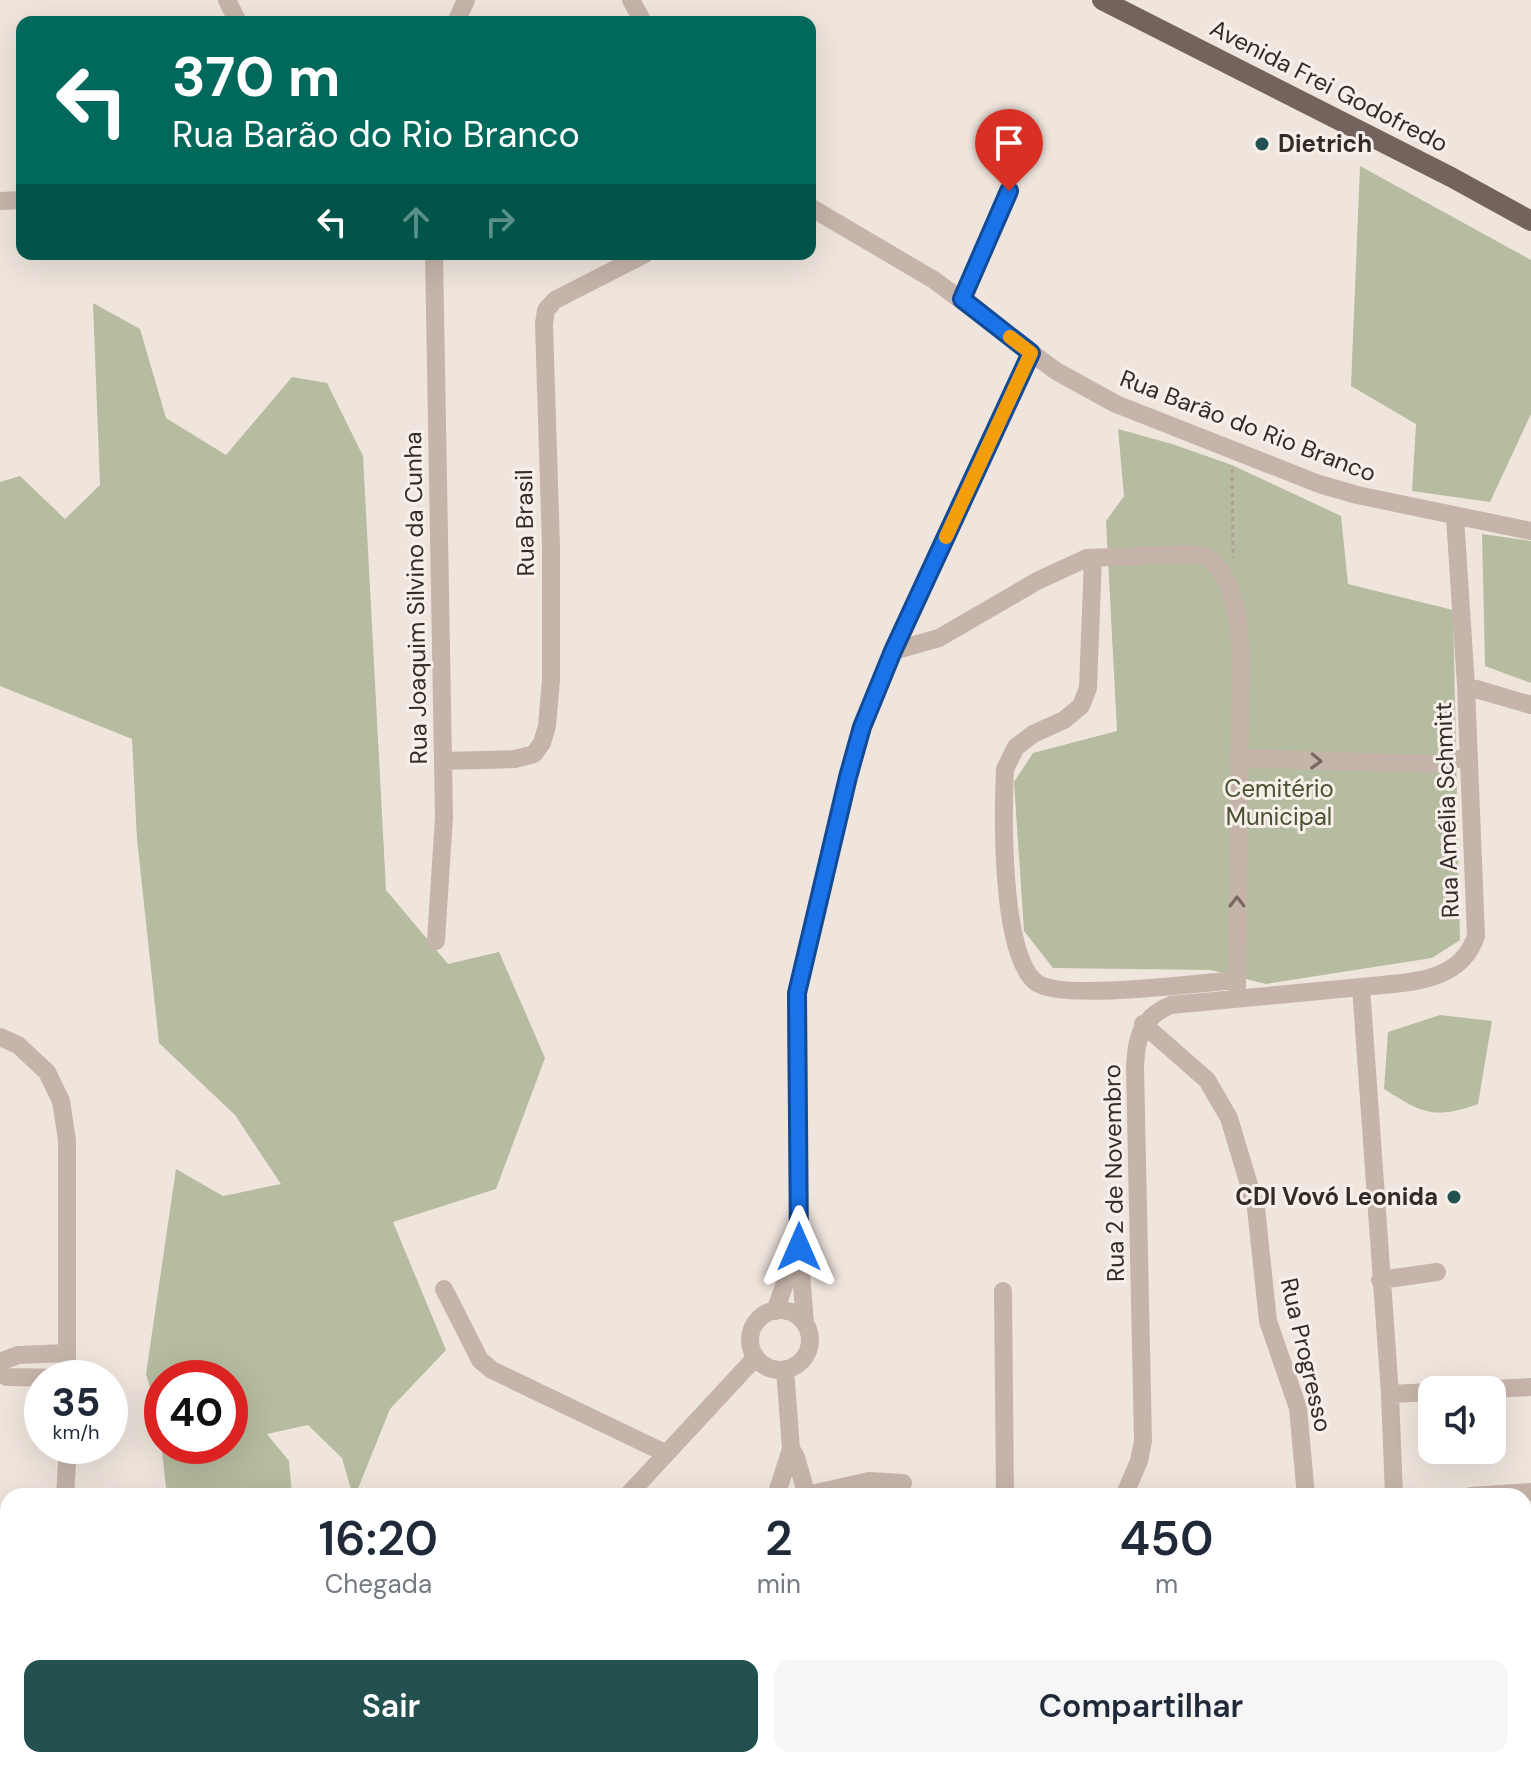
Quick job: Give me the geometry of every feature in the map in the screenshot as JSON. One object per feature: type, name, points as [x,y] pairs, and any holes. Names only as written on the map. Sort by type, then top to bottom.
[{"type":"main road","name":"Avenida Frei Godofredo","points":[[1102,0],[1451,177],[1531,221]]},
{"type":"street","points":[[962,299],[1009,191]]},
{"type":"street","name":"Rua Barão do Rio Branco","points":[[816,211],[962,299],[1031,353],[1081,386],[1116,404],[1231,450],[1357,495],[1531,531]]},
{"type":"street","name":"Rua Joaquim Silvino da Cunha","points":[[434,260],[443,761],[442,873],[436,941]]},
{"type":"street","name":"Rua Brasil","points":[[443,761],[515,759],[534,754],[542,743],[547,726],[551,680],[546,310],[566,293],[633,260]]},
{"type":"street","points":[[805,1323],[792,1313],[775,1311],[760,1318],[751,1333],[756,1357],[769,1368],[785,1369],[800,1362],[806,1355],[810,1339],[805,1323],[799,1247],[797,993],[862,727],[893,651],[1031,353]]},
{"type":"street","name":"Rua Amélia Schmitt","points":[[1361,987],[1429,979],[1448,971],[1461,963],[1472,949],[1476,936],[1466,686],[1455,517]]},
{"type":"street","points":[[893,651],[939,638],[1023,588],[1090,558],[1190,554],[1207,557],[1218,569],[1233,599],[1241,652],[1237,989]]},
{"type":"street","points":[[1090,558],[1088,688],[1081,706],[1064,720],[1033,734],[1016,747],[1005,769],[1009,918],[1016,945],[1025,967],[1036,982],[1058,990],[1361,987],[1390,1394],[1394,1488]]},
{"type":"street","points":[[1466,686],[1531,705]]},
{"type":"street","points":[[1238,758],[1431,764],[1469,757]]},
{"type":"street","points":[[1143,1024],[1159,1010],[1171,1005],[1237,989]]},
{"type":"street","name":"Rua 2 de Novembro","points":[[1127,1488],[1139,1461],[1143,1441],[1135,1068],[1143,1024]]},
{"type":"street","name":"Rua Progresso","points":[[1143,1024],[1207,1080],[1229,1118],[1256,1208],[1268,1321],[1298,1408],[1305,1488]]},
{"type":"street","points":[[0,1037],[18,1045],[47,1072],[61,1101],[67,1140],[67,1360]]},
{"type":"street","points":[[775,1311],[799,1247]]},
{"type":"street","points":[[1380,1280],[1437,1272]]},
{"type":"street","points":[[444,1289],[480,1360],[492,1370],[665,1453]]},
{"type":"street","points":[[1003,1291],[1005,1488]]},
{"type":"street","points":[[0,1362],[18,1355],[67,1353]]},
{"type":"street","points":[[634,1488],[756,1357]]},
{"type":"street","points":[[779,1488],[791,1449],[785,1369]]},
{"type":"street","points":[[0,1374],[24,1377]]},
{"type":"street","points":[[1506,1388],[1531,1387]]},
{"type":"street","points":[[1390,1394],[1418,1393]]},
{"type":"street","points":[[791,1449],[805,1488]]},
{"type":"street","points":[[65,1488],[67,1464]]},
{"type":"street","points":[[840,1488],[869,1481],[903,1483]]},
{"type":"path","points":[[1231,450],[1233,568]]},
{"type":"green space","points":[[1360,166],[1531,260],[1531,414],[1490,502],[1412,491],[1416,424],[1351,386]]},
{"type":"green space","points":[[93,303],[140,329],[166,418],[226,455],[292,377],[327,383],[363,456],[386,890],[448,964],[499,952],[545,1058],[496,1189],[393,1222],[446,1350],[390,1409],[358,1488],[351,1488],[342,1458],[308,1425],[267,1434],[289,1461],[291,1488],[166,1488],[163,1464],[248,1464],[248,1360],[148,1360],[176,1169],[223,1196],[281,1184],[235,1115],[159,1043],[137,839],[132,739],[0,686],[0,482],[20,476],[65,519],[100,485]]},
{"type":"green space","name":"Cemitério Municipal","points":[[1118,429],[1232,465],[1341,516],[1348,584],[1453,610],[1460,940],[1432,958],[1266,984],[1211,970],[1053,968],[1024,931],[1014,782],[1033,753],[1117,731],[1106,521],[1124,496]]},
{"type":"green space","points":[[1482,534],[1531,541],[1531,683],[1485,666]]},
{"type":"green space","points":[[1440,1015],[1492,1021],[1478,1104],[1439,1113],[1419,1109],[1384,1089],[1388,1032]]},
{"type":"slow traffic","points":[[946,537],[1031,353],[1010,337]]},
{"type":"place","name":"Dietrich","points":[[1262,144]]},
{"type":"place","name":"CDI Vovó Leonida","points":[[1454,1197]]},
{"type":"route","points":[[799,1247],[797,993],[848,777],[862,727],[893,651],[1031,353],[962,299],[1009,191]]}]
